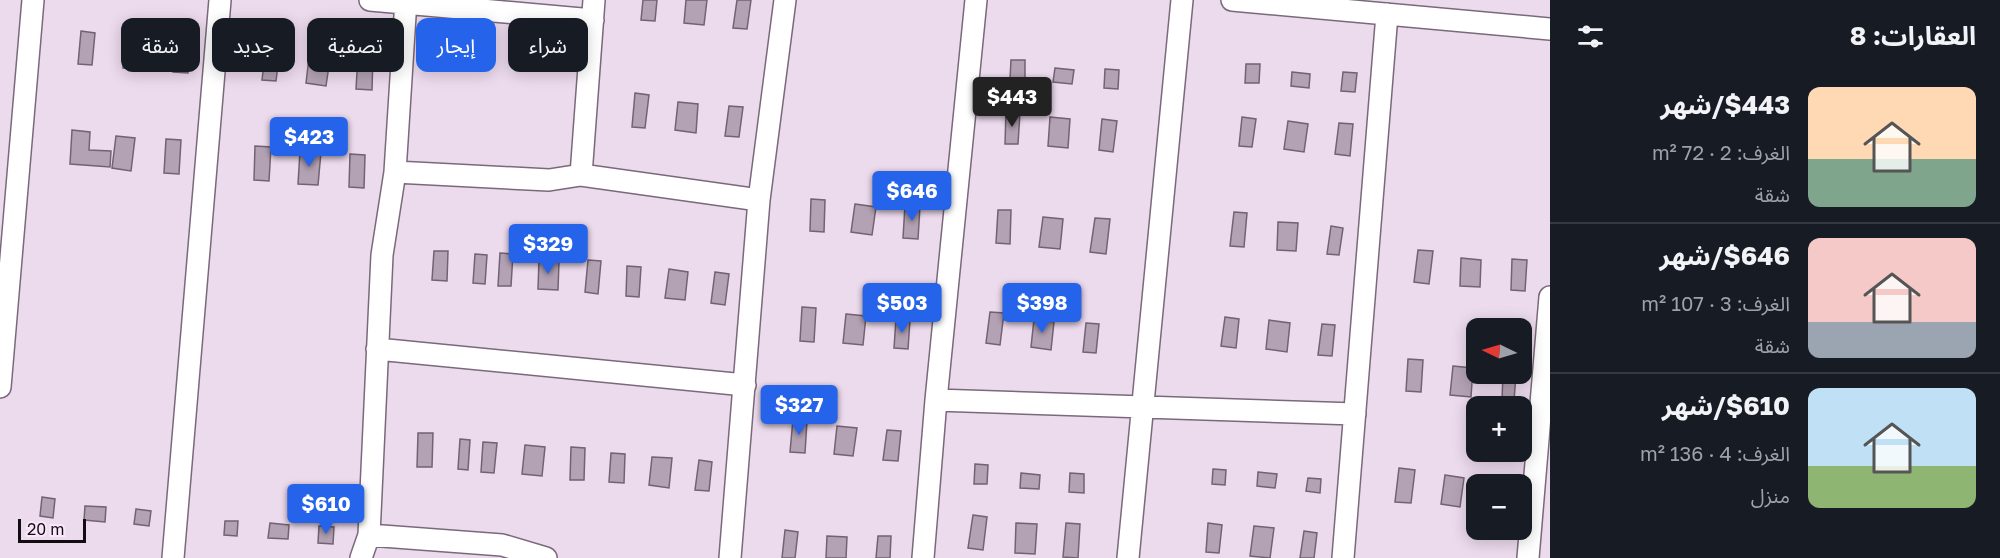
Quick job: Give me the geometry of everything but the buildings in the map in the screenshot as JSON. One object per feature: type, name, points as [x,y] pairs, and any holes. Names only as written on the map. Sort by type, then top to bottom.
[{"type":"street","points":[[0,387],[3,320],[33,0]]},
{"type":"street","points":[[173,558],[220,0]]},
{"type":"street","points":[[370,0],[593,10],[581,175]]},
{"type":"street","points":[[730,558],[759,200],[785,0]]},
{"type":"street","points":[[922,558],[976,0]]},
{"type":"street","points":[[1128,558],[1182,0]]},
{"type":"street","points":[[1232,0],[1550,29]]},
{"type":"street","points":[[361,558],[369,535],[382,255],[394,172],[406,2]]},
{"type":"street","points":[[1343,558],[1387,14]]},
{"type":"street","points":[[394,172],[549,180],[581,175],[759,200]]},
{"type":"street","points":[[1528,558],[1544,431],[1550,297]]},
{"type":"street","points":[[377,348],[745,385]]},
{"type":"street","points":[[936,400],[1355,414]]},
{"type":"street","points":[[369,535],[502,545],[546,558]]}]
